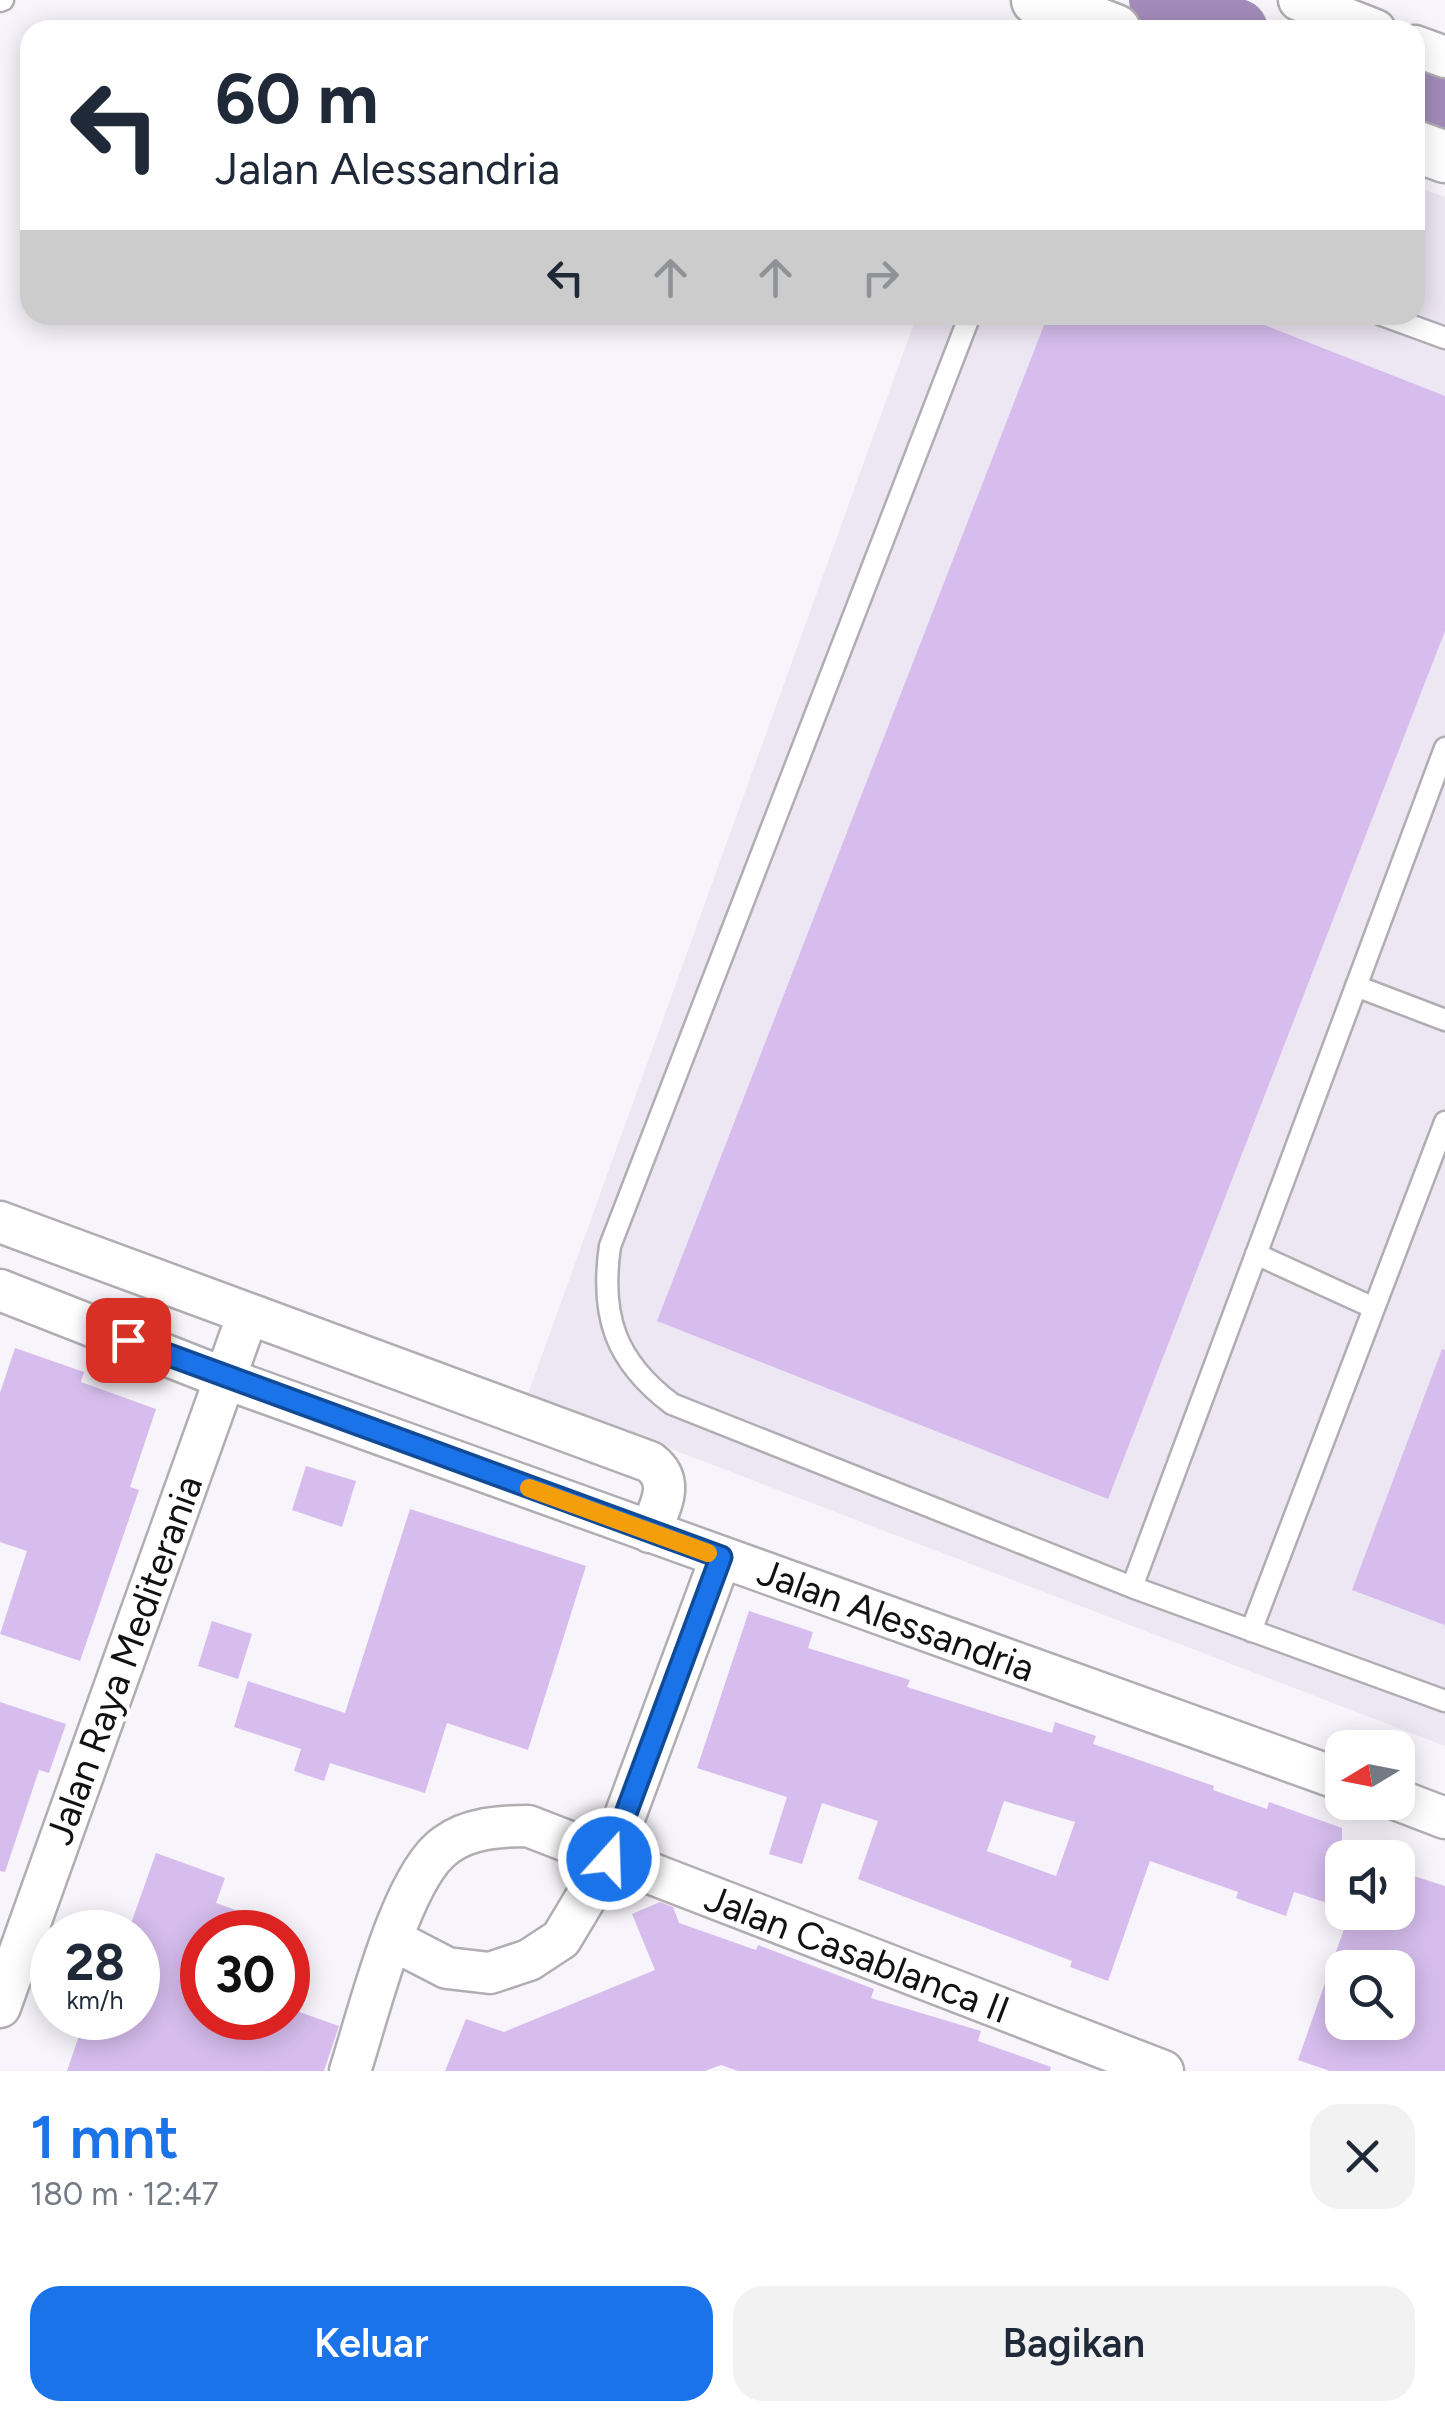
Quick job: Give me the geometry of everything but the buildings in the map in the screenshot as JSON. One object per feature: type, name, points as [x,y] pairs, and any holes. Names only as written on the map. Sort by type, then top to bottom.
[{"type":"street","points":[[1037,0],[1089,20]]},
{"type":"street","points":[[1298,0],[1349,20]]},
{"type":"street","points":[[0,1222],[650,1462],[660,1470],[666,1487],[650,1532]]},
{"type":"street","name":"Jalan Alessandria","points":[[0,1290],[224,1378],[1325,1774]]},
{"type":"street","name":"Jalan Raya Mediterania","points":[[0,2007],[248,1314]]},
{"type":"street","points":[[393,1940],[447,1968],[471,1972],[510,1968],[561,1939],[609,1859],[721,1557]]},
{"type":"street","points":[[1415,1807],[1445,1818]]},
{"type":"street","name":"Jalan Casablanca II","points":[[350,2071],[409,1894],[424,1866],[445,1845],[471,1833],[501,1826],[528,1826],[1162,2071]]},
{"type":"lane","points":[[966,325],[610,1246],[605,1280],[608,1315],[621,1350],[644,1383],[672,1404],[1132,1587],[1445,1701]]},
{"type":"lane","points":[[1409,325],[1445,338]]},
{"type":"lane","points":[[1132,1587],[1445,748]]},
{"type":"lane","points":[[1356,986],[1445,1020]]},
{"type":"lane","points":[[1250,1631],[1445,1122]]},
{"type":"lane","points":[[1256,1254],[1374,1308]]},
{"type":"shaded area","points":[[1425,190],[1445,197],[1445,1746],[1415,1734],[1415,1730],[1403,1730],[528,1394],[913,325],[1425,325]]},
{"type":"waterway","points":[[1160,0],[1211,20]]},
{"type":"waterway","points":[[1425,104],[1445,112]]},
{"type":"slow traffic","points":[[529,1488],[708,1553]]},
{"type":"route","points":[[128,1340],[721,1557],[609,1859]]}]
